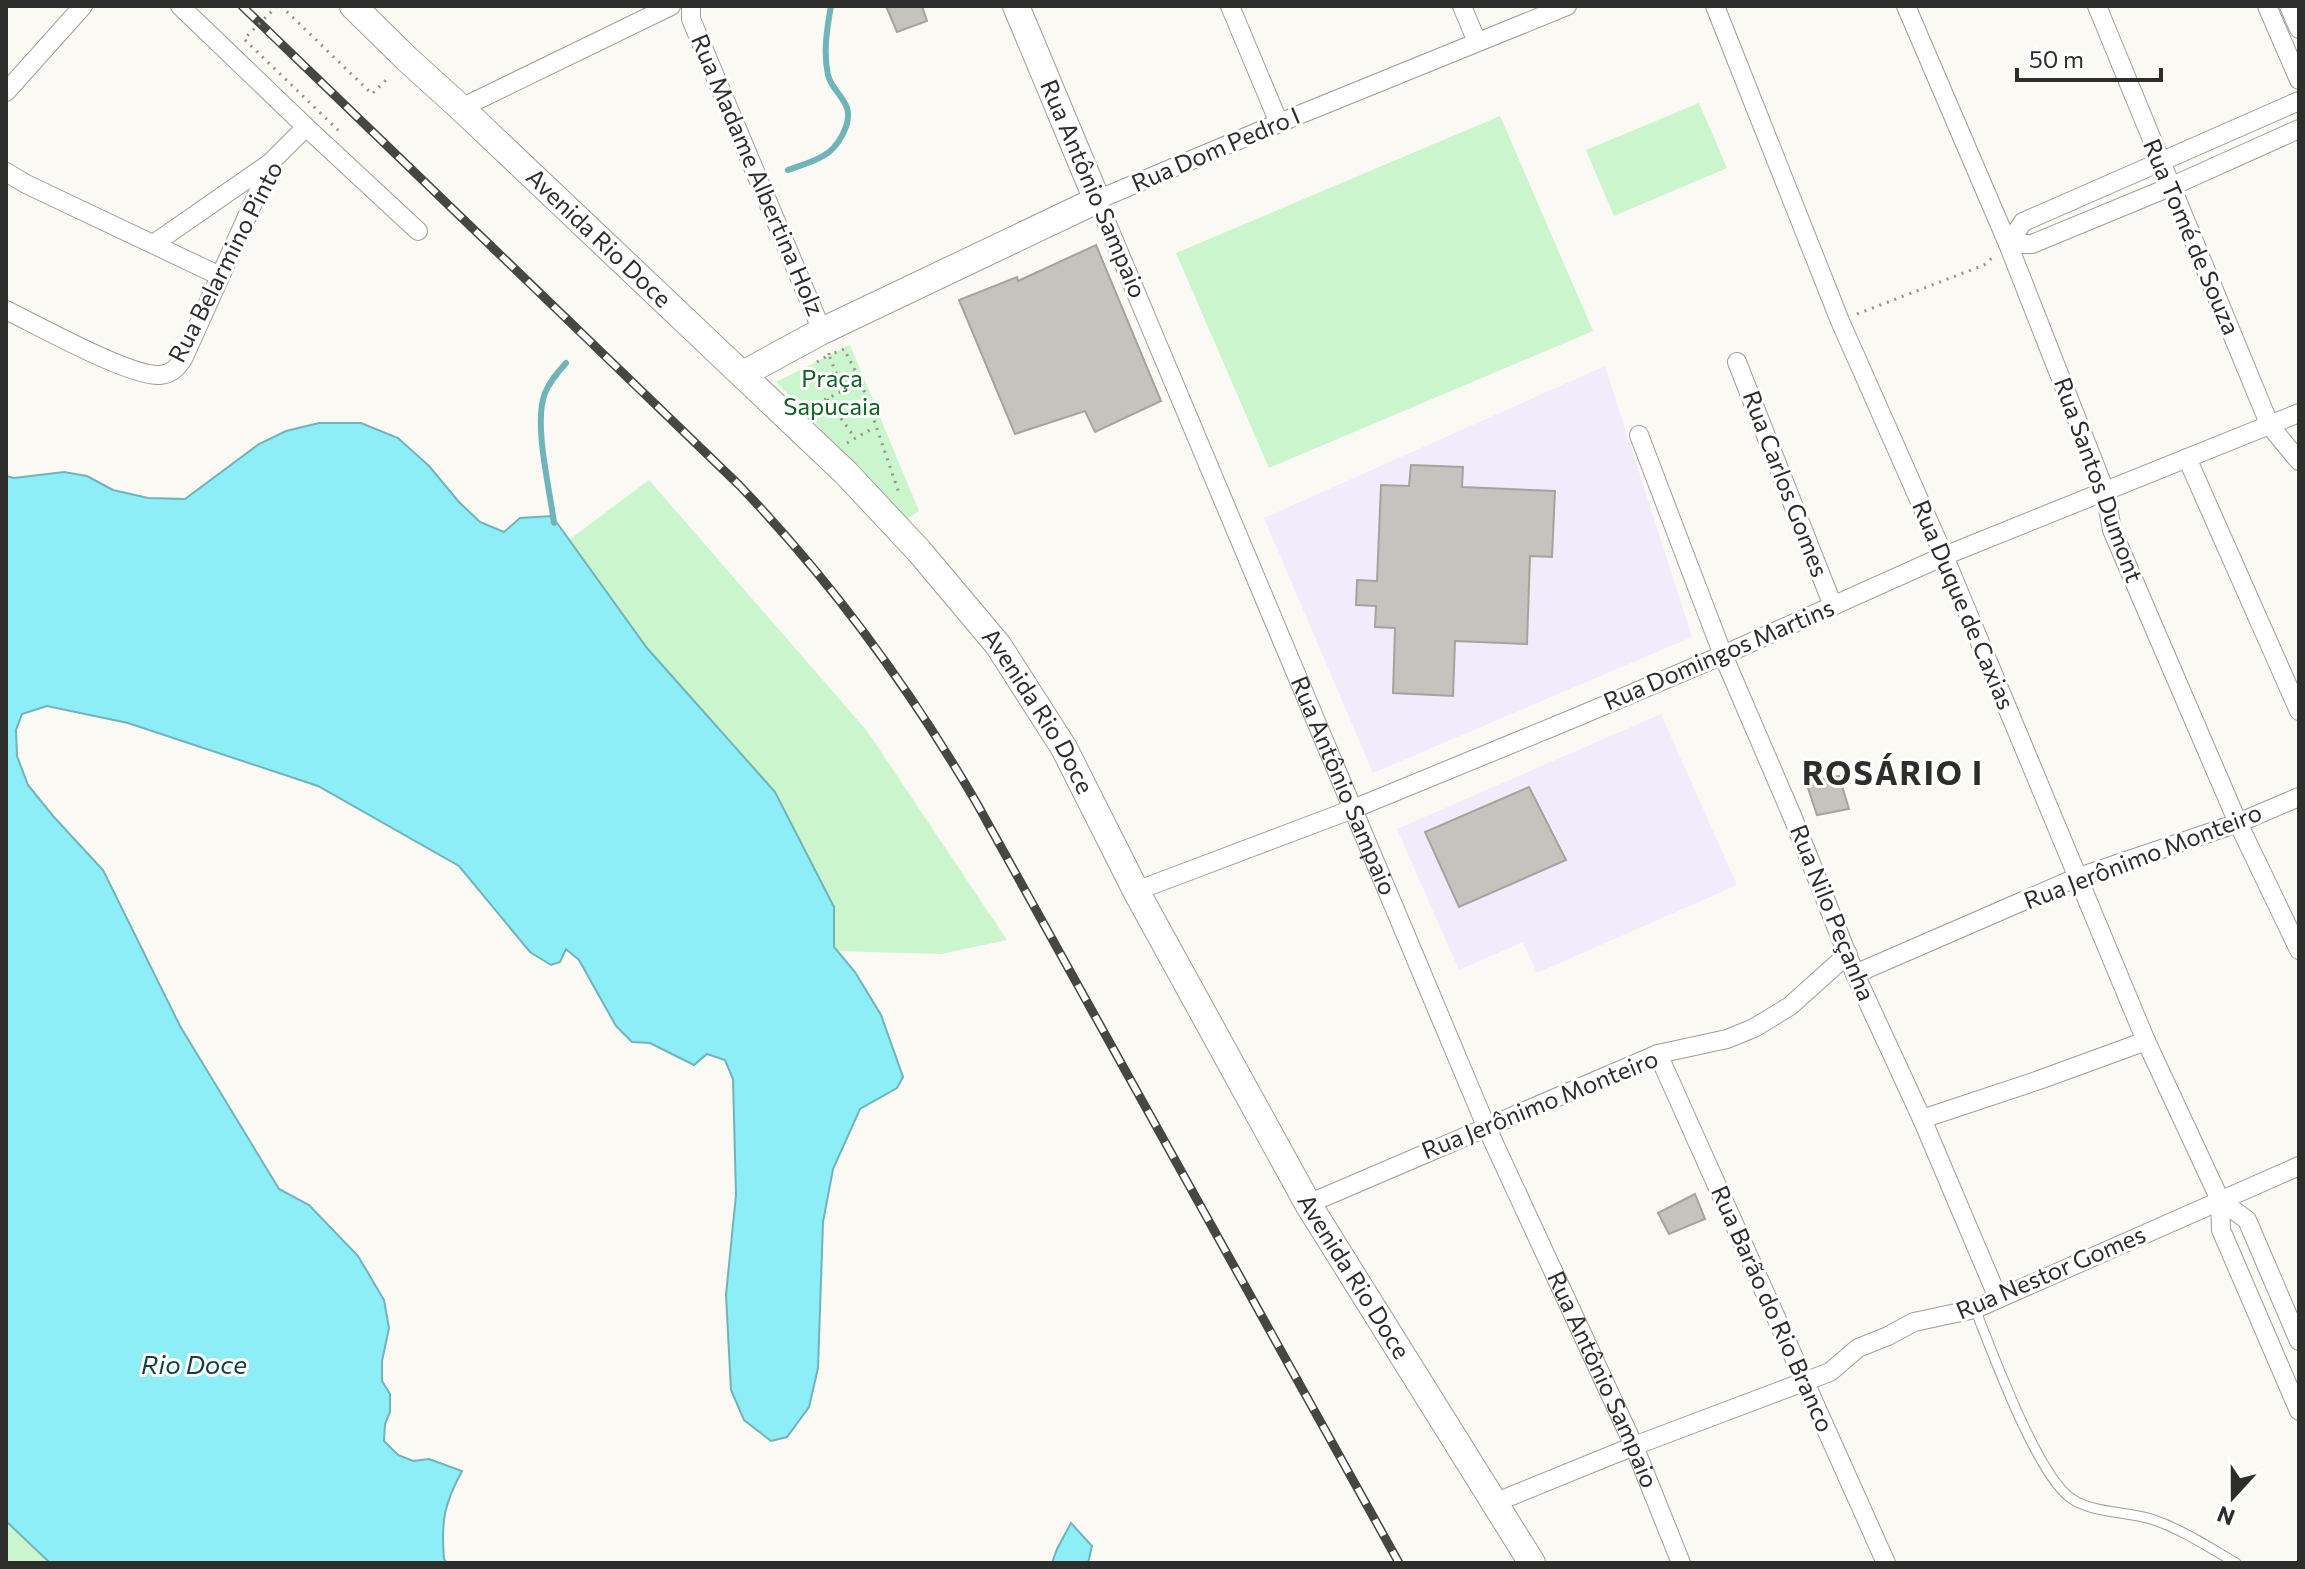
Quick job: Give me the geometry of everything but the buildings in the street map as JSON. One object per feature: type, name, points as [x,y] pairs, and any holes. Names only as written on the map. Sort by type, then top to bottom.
[{"type":"street","points":[[6,92],[83,6]]},
{"type":"street","points":[[180,6],[418,231]]},
{"type":"street","name":"Avenida Rio Doce","points":[[353,6],[371,15],[407,59],[846,473],[919,551],[998,645],[1064,748],[1136,891],[1308,1204],[1532,1563]]},
{"type":"street","points":[[461,108],[671,6]]},
{"type":"street","name":"Rua Madame Albertina Holz","points":[[671,6],[691,13],[826,343]]},
{"type":"street","name":"Rua Antônio Sampaio","points":[[1016,6],[1486,1126],[1634,1446],[1681,1563]]},
{"type":"street","points":[[1230,6],[1279,123]]},
{"type":"street","points":[[1462,6],[1477,42]]},
{"type":"street","name":"Rua Dom Pedro I","points":[[743,374],[826,343],[1097,200],[1567,6]]},
{"type":"street","name":"Rua Duque de Caxias","points":[[1715,6],[1840,321],[1944,556],[2146,1041],[2220,1200],[2221,1230],[2299,1411]]},
{"type":"street","name":"Rua Santos Dumont","points":[[1906,6],[2008,244],[2105,491],[2112,530],[2238,823],[2299,950]]},
{"type":"street","name":"Rua Tomé de Souza","points":[[2097,6],[2270,426],[2299,461]]},
{"type":"street","points":[[2267,6],[2299,80]]},
{"type":"street","points":[[2289,6],[2299,29]]},
{"type":"street","points":[[2008,244],[2023,222],[2299,101]]},
{"type":"street","name":"Rua Belarmino Pinto","points":[[6,310],[104,358],[147,374],[160,375],[177,367],[272,161],[306,127]]},
{"type":"street","points":[[2008,244],[2032,244],[2299,129]]},
{"type":"street","points":[[155,243],[272,161]]},
{"type":"street","points":[[6,172],[220,276]]},
{"type":"street","name":"Rua Carlos Gomes","points":[[1737,362],[1833,606]]},
{"type":"street","name":"Rua Domingos Martins","points":[[1136,891],[1353,809],[1723,655],[1944,556],[2299,413]]},
{"type":"street","name":"Rua Nilo Peçanha","points":[[1639,435],[1723,655],[1855,974],[1922,1119],[1998,1298]]},
{"type":"street","points":[[2187,458],[2299,711]]},
{"type":"street","name":"Rua Jerônimo Monteiro","points":[[1855,974],[2076,878],[2238,823],[2299,797]]},
{"type":"street","name":"Rua Jerônimo Monteiro","points":[[1308,1204],[1658,1054],[1727,1039],[1754,1028],[1790,1006],[1848,954]]},
{"type":"street","points":[[1922,1119],[2146,1041]]},
{"type":"street","name":"Rua Barão do Rio Branco","points":[[1658,1054],[1886,1563]]},
{"type":"street","name":"Rua Nestor Gomes","points":[[1494,1503],[1830,1372],[1858,1348],[1914,1322],[1975,1309],[2299,1166]]},
{"type":"street","name":"Rua Duque de Caxias","points":[[2220,1200],[2247,1220],[2299,1341]]},
{"type":"lane","points":[[1975,1309],[2030,1436],[2052,1479],[2070,1498],[2098,1509],[2156,1520],[2236,1563]]},
{"type":"path","points":[[339,131],[244,39],[279,6],[372,94],[407,59]]},
{"type":"path","points":[[1840,321],[1984,265],[2008,244]]},
{"type":"path","points":[[806,367],[826,343]]},
{"type":"path","points":[[826,343],[844,349],[861,382],[904,506],[894,496]]},
{"type":"path","points":[[826,343],[843,391]]},
{"type":"path","points":[[817,417],[808,408],[861,382]]},
{"type":"path","points":[[826,399],[855,438]]},
{"type":"path","points":[[844,445],[876,426]]},
{"type":"shaded area","points":[[1605,366],[1692,637],[1373,773],[1264,518]]},
{"type":"shaded area","points":[[1661,714],[1737,885],[1537,973],[1523,942],[1459,970],[1397,829]]},
{"type":"green space","points":[[1699,103],[1727,168],[1614,216],[1586,150]]},
{"type":"green space","points":[[1500,116],[1593,331],[1269,468],[1176,253]]},
{"type":"green space","name":"Praça Sapucaia","points":[[850,345],[919,511],[907,519],[776,382]]},
{"type":"green space","points":[[649,480],[867,731],[1007,940],[941,954],[837,951],[834,947],[834,907],[569,540]]},
{"type":"green space","points":[[6,1521],[50,1563],[6,1563]]},
{"type":"water","name":"Rio Doce","points":[[319,423],[361,423],[398,438],[429,466],[480,522],[504,532],[520,518],[552,516],[647,648],[775,792],[834,907],[834,947],[855,972],[881,1015],[903,1077],[897,1088],[860,1109],[833,1169],[823,1222],[818,1368],[809,1407],[787,1437],[771,1441],[744,1420],[731,1390],[726,1295],[736,1195],[733,1079],[725,1060],[707,1054],[694,1065],[650,1043],[632,1042],[616,1026],[579,960],[566,949],[560,962],[551,965],[530,952],[459,866],[318,786],[128,723],[47,706],[22,714],[16,730],[17,756],[28,785],[103,870],[180,1026],[279,1189],[309,1205],[358,1256],[384,1300],[389,1328],[382,1361],[382,1381],[390,1394],[390,1412],[385,1424],[384,1441],[398,1455],[413,1461],[429,1459],[462,1471],[445,1513],[443,1546],[447,1563],[50,1563],[6,1521],[6,476],[14,478],[64,472],[87,476],[113,490],[148,498],[185,499],[259,444],[286,431]]},
{"type":"water","points":[[1071,1523],[1092,1546],[1088,1563],[1052,1563],[1057,1549]]},
{"type":"waterway","points":[[788,170],[828,153],[842,135],[847,121],[847,108],[830,80],[827,67],[826,40],[831,6]]},
{"type":"waterway","points":[[554,523],[542,439],[542,406],[549,385],[566,363]]},
{"type":"railway","points":[[242,6],[739,485],[773,521],[867,636],[924,717],[976,802],[1399,1563]]},
{"type":"district","name":"ROSÁRIO I","points":[[1893,774]]}]
